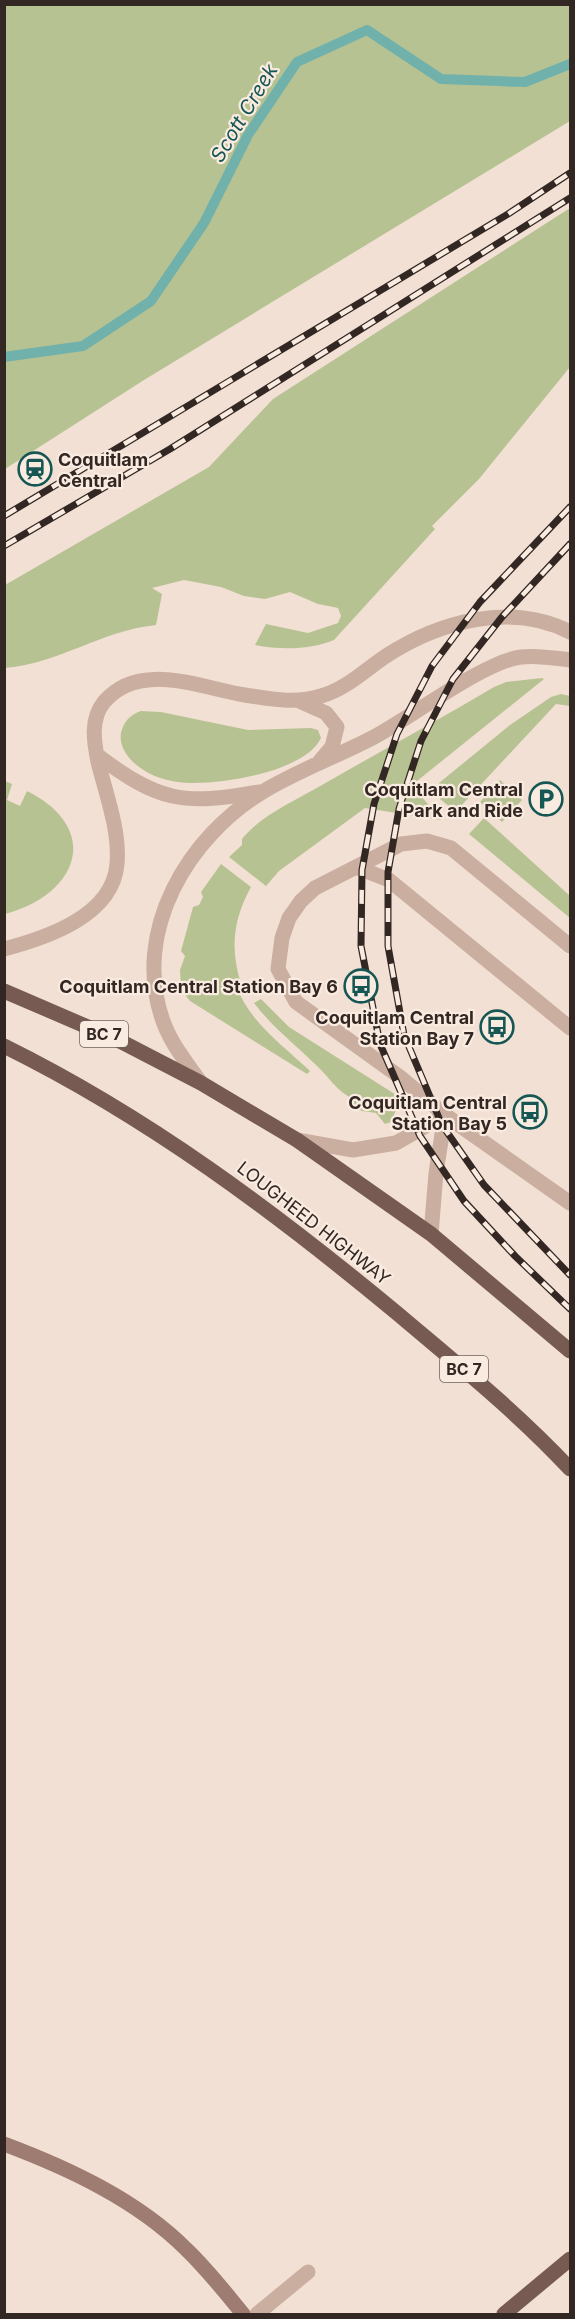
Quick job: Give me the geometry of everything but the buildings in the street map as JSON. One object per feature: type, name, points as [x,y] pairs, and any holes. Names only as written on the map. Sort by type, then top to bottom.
[{"type":"main road","name":"BC 7","points":[[4,991],[118,1040],[201,1083],[297,1140],[431,1234],[570,1351]]},
{"type":"main road","name":"LOUGHEED HIGHWAY","points":[[4,1046],[114,1106],[235,1185],[352,1276],[467,1372],[570,1469]]},
{"type":"main road","points":[[504,2314],[570,2259]]},
{"type":"street","points":[[4,2144],[80,2176],[154,2223],[185,2247],[243,2314]]},
{"type":"lane","points":[[299,701],[333,692],[388,655],[433,632],[467,621],[500,616],[544,622],[570,632]]},
{"type":"lane","points":[[201,1083],[173,1043],[163,1021],[156,995],[155,956],[160,921],[176,884],[198,847],[223,822],[263,791],[375,737],[503,663],[519,657],[570,660]]},
{"type":"lane","points":[[4,950],[36,940],[72,923],[96,903],[114,878],[117,850],[93,742],[95,722],[103,703],[128,683],[174,680],[234,693],[299,701],[326,712],[337,728],[332,747],[316,765]]},
{"type":"lane","points":[[97,755],[129,780],[163,795],[186,799],[218,800],[263,791]]},
{"type":"lane","points":[[570,946],[451,848],[440,842],[427,840],[401,844],[315,888],[301,901],[289,918],[282,938],[278,969],[296,1002],[400,1077],[445,1115],[570,1203]]},
{"type":"lane","points":[[356,867],[389,880],[570,1028]]},
{"type":"lane","points":[[297,1140],[353,1150],[396,1143],[445,1115]]},
{"type":"lane","points":[[431,1234],[436,1173],[445,1115]]},
{"type":"lane","points":[[257,2314],[308,2272]]},
{"type":"green space","points":[[5,4],[570,5],[570,121],[144,380],[5,469]]},
{"type":"green space","points":[[570,208],[570,367],[479,479],[432,526],[435,529],[334,640],[315,646],[295,648],[255,645],[266,624],[308,633],[338,623],[341,616],[338,608],[318,604],[290,592],[265,599],[244,596],[221,587],[184,580],[152,588],[162,594],[156,625],[136,628],[44,660],[5,668],[5,585],[209,467],[273,399]]},
{"type":"green space","points":[[544,679],[412,785],[441,820],[365,808],[279,871],[266,886],[229,857],[242,845],[242,839],[250,830],[290,803],[494,687],[506,682]]},
{"type":"green space","points":[[561,694],[570,696],[570,706],[556,704],[460,807],[450,807],[440,799],[439,783],[510,725],[551,697]]},
{"type":"green space","points":[[141,711],[161,712],[248,730],[311,728],[318,730],[321,738],[312,750],[278,769],[234,780],[178,782],[148,773],[130,759],[123,749],[121,733],[124,725]]},
{"type":"green space","points":[[500,780],[522,800],[502,822],[480,802]]},
{"type":"green space","points":[[5,781],[12,784],[7,800],[20,806],[27,791],[51,806],[66,824],[73,842],[72,860],[64,877],[50,892],[30,905],[5,914]]},
{"type":"green space","points":[[484,818],[570,896],[570,918],[469,834]]},
{"type":"green space","points":[[221,864],[251,887],[240,911],[235,934],[235,958],[241,984],[236,986],[250,1012],[310,1071],[307,1074],[190,1001],[181,990],[180,970],[185,956],[181,951],[193,907],[199,905],[203,897],[201,892]]},
{"type":"green space","points":[[261,999],[289,1027],[401,1098],[391,1122],[385,1124],[376,1113],[362,1111],[348,1103],[351,1098],[336,1087],[261,1012],[254,1003]]},
{"type":"waterway","name":"Scott Creek","points":[[4,357],[83,346],[151,301],[204,223],[248,135],[297,62],[367,30],[441,79],[525,82],[570,64]]},
{"type":"railway","points":[[4,516],[508,214],[570,173]]},
{"type":"railway","points":[[4,546],[170,449],[570,198]]},
{"type":"railway","points":[[570,507],[480,602],[432,666],[397,734],[374,804],[362,870],[361,946],[380,1044],[420,1136],[464,1201],[515,1256],[570,1309]]},
{"type":"railway","points":[[570,544],[502,617],[453,679],[421,741],[399,809],[388,872],[388,946],[404,1035],[442,1125],[484,1185],[570,1275]]},
{"type":"place","name":"Coquitlam Central","points":[[35,469]]},
{"type":"place","name":"Coquitlam Central Park and Ride","points":[[546,799]]},
{"type":"place","name":"Coquitlam Central Station Bay 6","points":[[361,986]]},
{"type":"place","name":"Coquitlam Central Station Bay 7","points":[[497,1027]]},
{"type":"place","name":"Coquitlam Central Station Bay 5","points":[[530,1112]]}]
